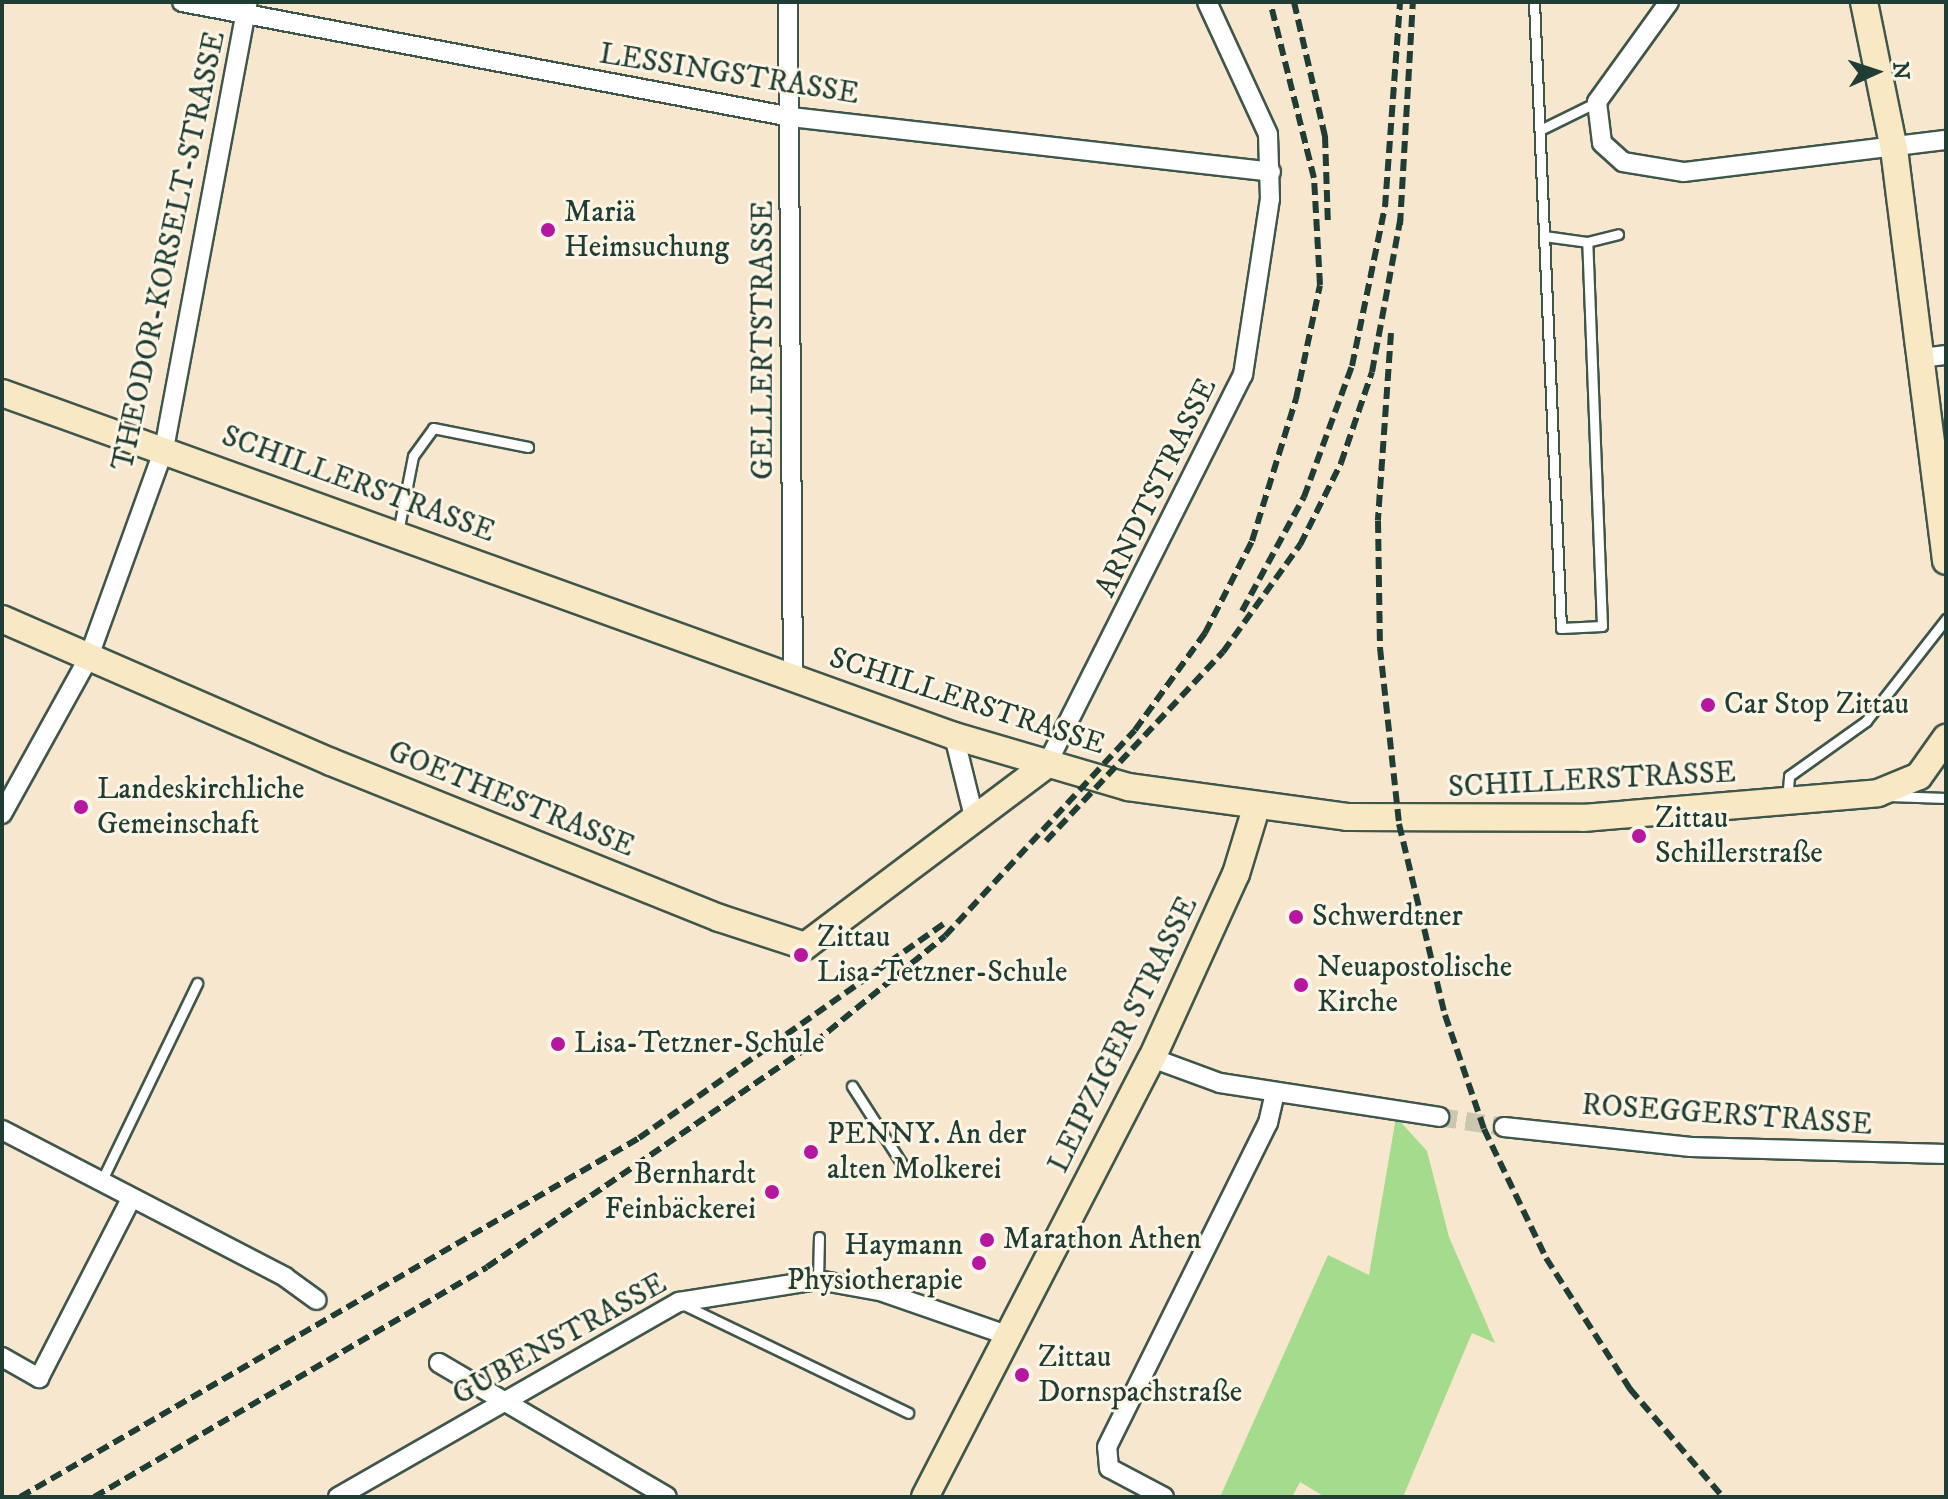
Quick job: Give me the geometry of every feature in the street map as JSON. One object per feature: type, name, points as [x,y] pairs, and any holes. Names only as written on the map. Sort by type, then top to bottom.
[{"type":"main road","points":[[1864,2],[1933,356],[1946,561]]},
{"type":"main road","name":"SCHILLERSTRASSE","points":[[2,393],[398,532],[954,736],[1128,787],[1256,808],[1447,822],[1878,793],[1902,786],[1942,756]]},
{"type":"main road","name":"GOETHESTRASSE","points":[[2,619],[88,659],[719,918],[805,946],[1047,764]]},
{"type":"main road","name":"LEIPZIGER STRASSE","points":[[925,1497],[1152,1058],[1236,874],[1256,808]]},
{"type":"street","name":"LESSINGSTRASSE","points":[[182,2],[247,8],[791,117],[1271,172]]},
{"type":"street","name":"GELLERTSTRASSE","points":[[788,2],[793,679]]},
{"type":"street","name":"ARNDTSTRASSE","points":[[1047,764],[1231,409],[1252,329],[1271,172],[1256,96],[1207,2]]},
{"type":"street","points":[[1669,2],[1597,102],[1610,155],[1638,169],[1684,172],[1894,149],[1946,140]]},
{"type":"street","name":"THEODOR-KORSELT-STRASSE","points":[[2,814],[88,659],[164,449],[247,8]]},
{"type":"street","points":[[954,736],[975,821]]},
{"type":"street","points":[[1152,1058],[1275,1093],[1439,1117]]},
{"type":"street","points":[[1164,1497],[1109,1468],[1107,1447],[1268,1123],[1275,1093]]},
{"type":"street","name":"ROSEGGERSTRASSE","points":[[1504,1127],[1691,1147],[1946,1154]]},
{"type":"street","points":[[2,1130],[100,1184],[285,1277],[317,1300]]},
{"type":"street","points":[[2,1357],[39,1378],[131,1199]]},
{"type":"street","name":"GUBENSTRASSE","points":[[338,1497],[679,1302],[818,1280],[880,1291],[1009,1336]]},
{"type":"street","points":[[439,1363],[667,1497]]},
{"type":"lane","points":[[1534,2],[1561,628],[1602,626],[1587,242]]},
{"type":"lane","points":[[1540,130],[1597,102]]},
{"type":"lane","points":[[1544,236],[1587,242],[1618,234]]},
{"type":"lane","points":[[398,532],[413,456],[433,428],[528,447]]},
{"type":"lane","points":[[1787,801],[1789,776],[1866,721],[1946,619]]},
{"type":"lane","points":[[1878,793],[1946,798]]},
{"type":"lane","points":[[100,1184],[197,983]]},
{"type":"lane","points":[[852,1086],[902,1164]]},
{"type":"lane","points":[[818,1280],[819,1237]]},
{"type":"lane","points":[[679,1302],[908,1413]]},
{"type":"green space","points":[[1396,1117],[1427,1151],[1449,1237],[1495,1343],[1472,1333],[1403,1497],[1325,1497],[1300,1482],[1292,1497],[1220,1497],[1328,1255],[1369,1275]]},
{"type":"tunnel","points":[[1439,1117],[1504,1127]]},
{"type":"railway","points":[[94,1497],[487,1267],[814,1043],[945,936],[1135,730],[1205,633],[1252,541],[1296,399],[1320,285],[1314,178],[1270,2]]},
{"type":"railway","points":[[1294,2],[1325,136],[1328,226]]},
{"type":"railway","points":[[1242,611],[1304,497],[1352,366],[1385,207],[1400,2]]},
{"type":"railway","points":[[1400,225],[1413,2]]},
{"type":"railway","points":[[1046,841],[1223,652],[1300,545],[1341,463],[1372,372],[1401,215]]},
{"type":"railway","points":[[1391,333],[1378,521],[1380,648],[1399,824],[1445,1015],[1484,1129],[1546,1258],[1630,1389],[1723,1497]]},
{"type":"railway","points":[[20,1497],[639,1138],[944,924]]},
{"type":"place","name":"Mariä Heimsuchung","points":[[548,230]]},
{"type":"place","name":"Car Stop Zittau","points":[[1708,705]]},
{"type":"place","name":"Landeskirchliche Gemeinschaft","points":[[81,807]]},
{"type":"place","name":"Zittau Schillerstraße","points":[[1639,836]]},
{"type":"place","name":"Schwerdtner","points":[[1296,917]]},
{"type":"place","name":"Zittau Lisa-Tetzner-Schule","points":[[801,955]]},
{"type":"place","name":"Neuapostolische Kirche","points":[[1301,985]]},
{"type":"place","name":"Lisa-Tetzner-Schule","points":[[558,1044]]},
{"type":"place","name":"PENNY. An der alten Molkerei","points":[[811,1152]]},
{"type":"place","name":"Bernhardt Feinbäckerei","points":[[772,1192]]},
{"type":"place","name":"Marathon Athen","points":[[987,1240]]},
{"type":"place","name":"Haymann Physiotherapie","points":[[979,1263]]},
{"type":"place","name":"Zittau Dornspachstraße","points":[[1022,1375]]}]
